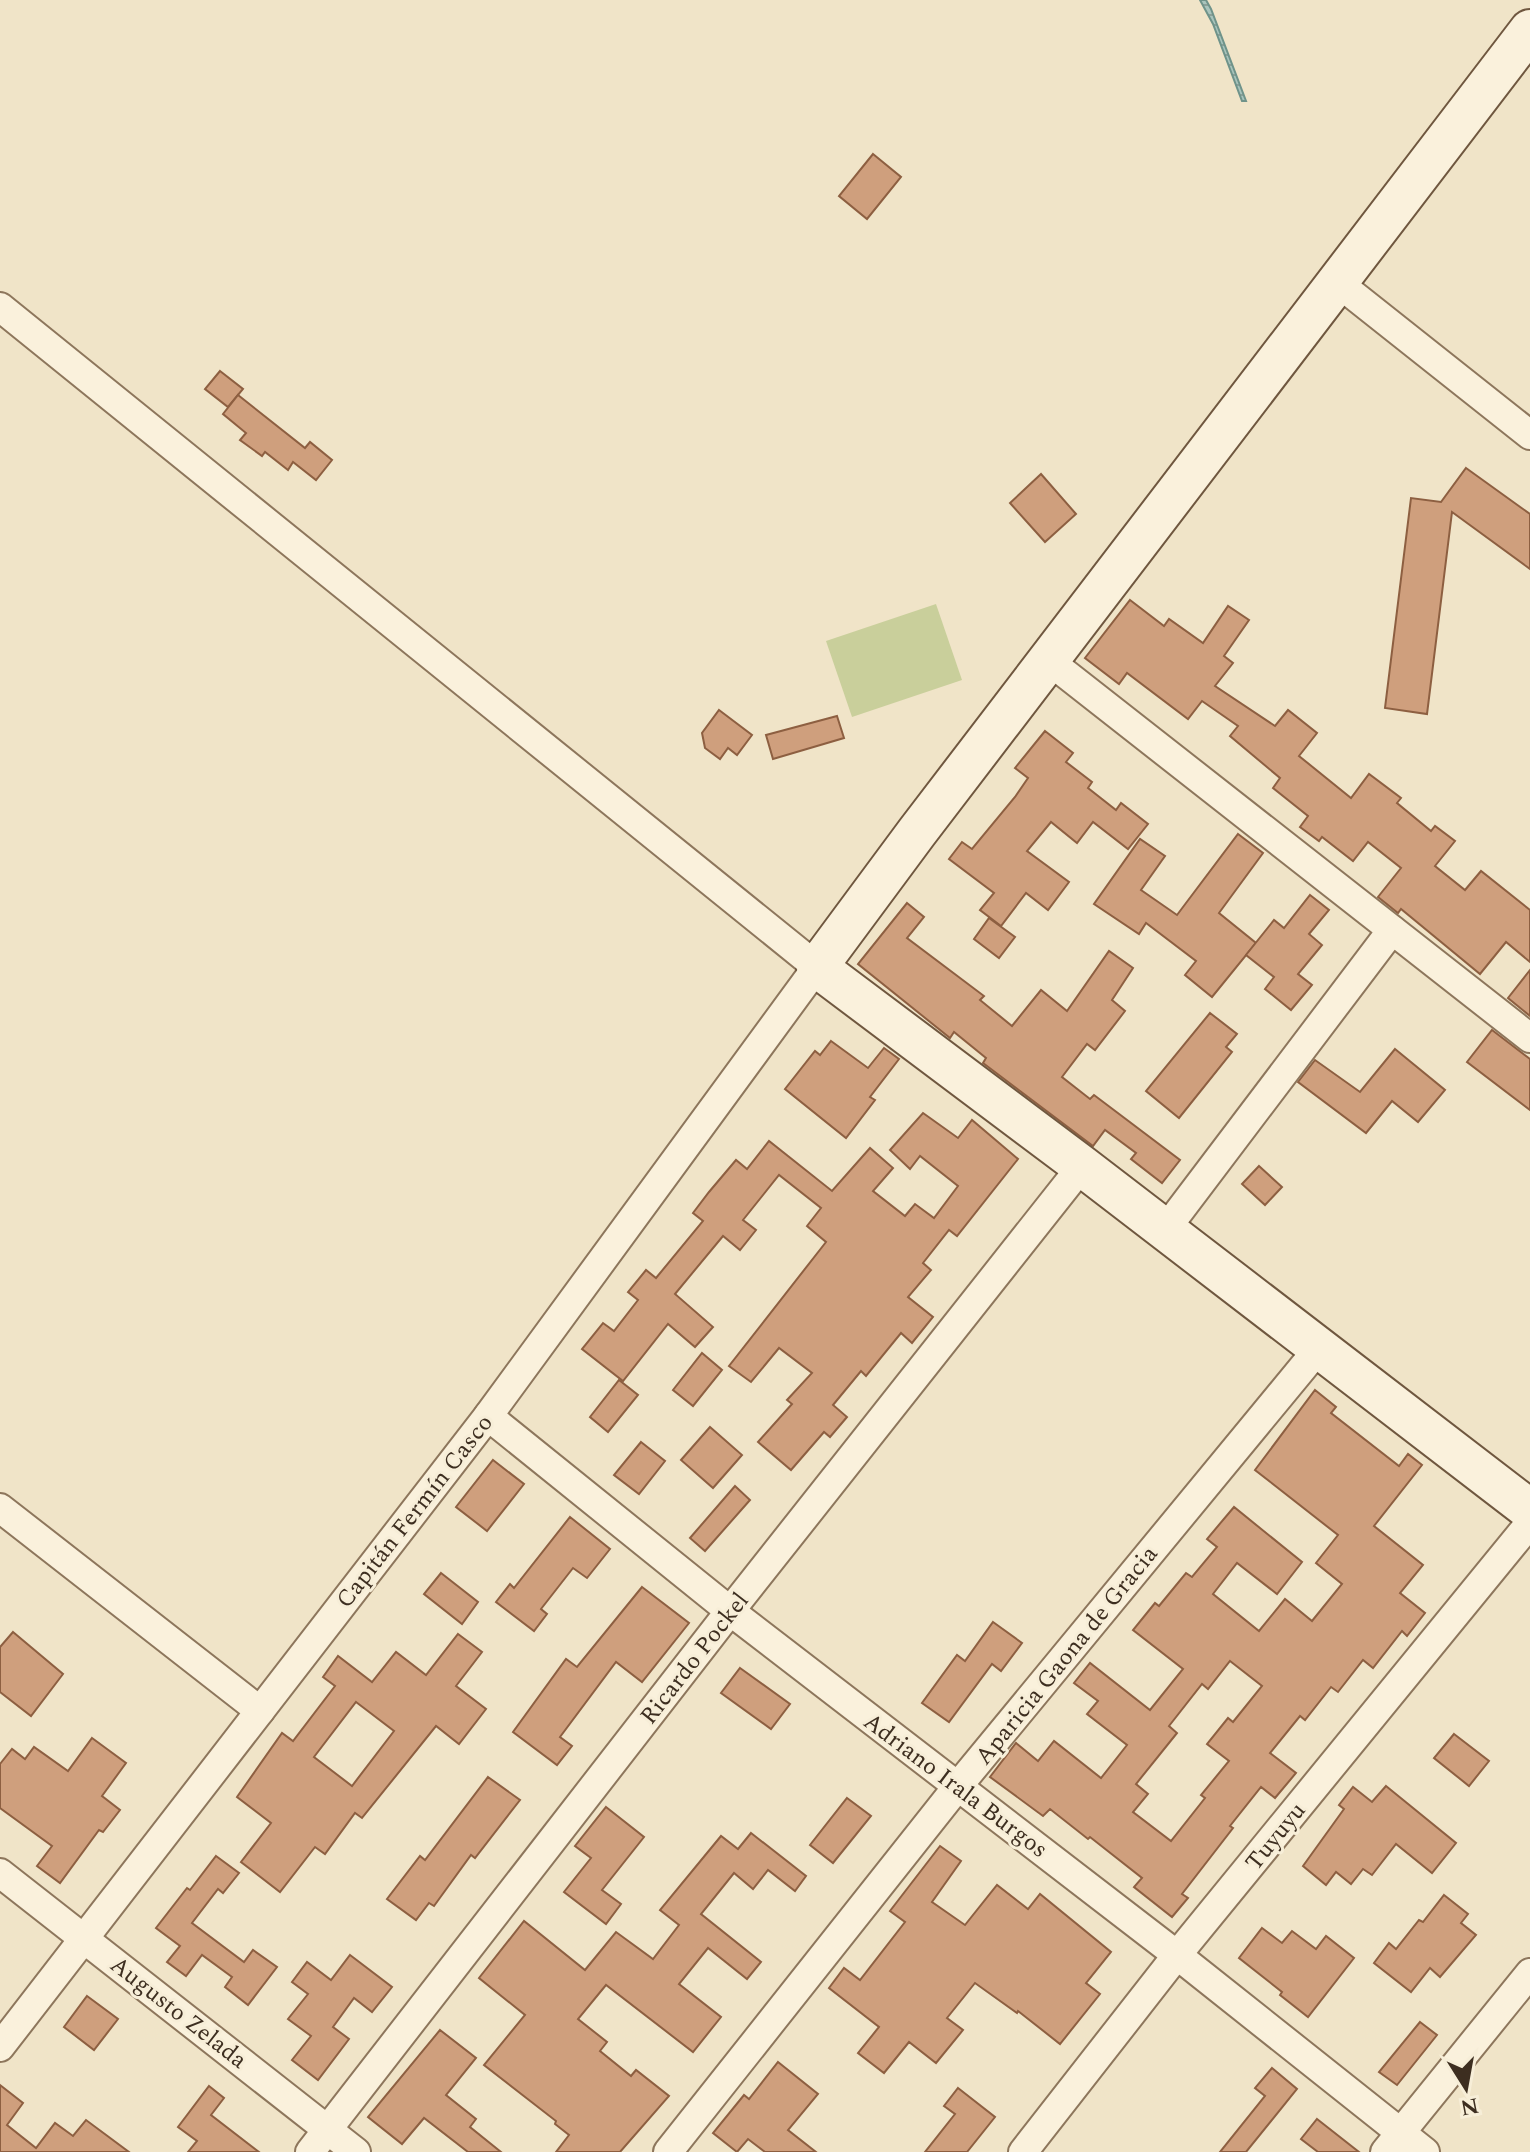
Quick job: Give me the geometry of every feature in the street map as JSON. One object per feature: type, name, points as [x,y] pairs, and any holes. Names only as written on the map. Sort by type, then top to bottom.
[{"type":"street","points":[[817,967],[1530,30]]},
{"type":"street","points":[[1337,282],[1530,435]]},
{"type":"street","points":[[0,307],[817,967],[1530,1510]]},
{"type":"street","points":[[1048,660],[1530,1038]]},
{"type":"street","points":[[1165,1230],[1392,930]]},
{"type":"street","name":"Capitán Fermín Casco","points":[[0,2047],[488,1416],[817,967]]},
{"type":"street","name":"Ricardo Pockel","points":[[310,2152],[730,1611],[1082,1166]]},
{"type":"street","name":"Aparicia Gaona de Gracia","points":[[668,2152],[958,1786],[1319,1348]]},
{"type":"street","name":"Adriano Irala Burgos","points":[[488,1416],[730,1611],[1177,1955],[1393,2142],[1425,2152]]},
{"type":"street","points":[[0,1508],[260,1711]]},
{"type":"street","name":"Tuyuyu","points":[[1023,2152],[1177,1955],[1530,1523]]},
{"type":"street","name":"Augusto Zelada","points":[[0,1873],[356,2152]]},
{"type":"street","points":[[1393,2142],[1530,1973]]},
{"type":"green space","points":[[936,604],[962,680],[852,717],[826,641]]},
{"type":"water","points":[[1200,0],[1206,0],[1211,9],[1246,101],[1242,101],[1213,24]]},
{"type":"building","points":[[873,154],[901,177],[867,219],[839,196]]},
{"type":"building","points":[[220,371],[243,389],[228,407],[205,389]]},
{"type":"building","points":[[238,395],[305,448],[310,442],[332,460],[316,480],[293,462],[288,470],[265,452],[262,456],[240,440],[246,433],[223,414]]},
{"type":"building","points":[[1466,468],[1530,514],[1530,569],[1452,512],[1427,714],[1385,708],[1411,498],[1441,502]]},
{"type":"building","points":[[1041,474],[1076,514],[1045,542],[1010,503]]},
{"type":"building","points":[[1130,600],[1164,626],[1169,619],[1203,643],[1228,606],[1249,620],[1224,656],[1233,663],[1215,686],[1275,726],[1288,710],[1317,733],[1299,756],[1351,798],[1369,774],[1401,798],[1397,803],[1431,831],[1435,826],[1455,841],[1435,866],[1465,890],[1481,871],[1530,910],[1530,962],[1506,942],[1480,974],[1401,909],[1398,913],[1378,897],[1401,868],[1368,842],[1353,861],[1322,837],[1319,841],[1300,827],[1308,816],[1273,788],[1280,778],[1230,736],[1238,726],[1202,701],[1188,719],[1127,673],[1119,684],[1085,658]]},
{"type":"building","points":[[719,710],[752,735],[737,755],[728,748],[720,759],[705,748],[702,733]]},
{"type":"building","points":[[837,716],[844,738],[773,759],[766,735]]},
{"type":"building","points":[[1045,731],[1073,753],[1066,762],[1092,782],[1088,788],[1116,810],[1121,803],[1148,824],[1128,849],[1093,822],[1077,843],[1051,822],[1027,851],[1069,882],[1048,910],[1026,893],[1001,926],[980,910],[994,893],[949,859],[962,842],[972,849],[1015,797],[1028,778],[1015,768]]},
{"type":"building","points":[[1238,834],[1263,853],[1219,913],[1256,943],[1212,997],[1185,975],[1196,961],[1146,923],[1139,934],[1094,904],[1140,839],[1165,856],[1141,890],[1177,915]]},
{"type":"building","points":[[1310,895],[1329,910],[1309,934],[1322,945],[1298,974],[1312,985],[1291,1010],[1265,989],[1274,977],[1246,955],[1274,920],[1284,928]]},
{"type":"building","points":[[907,903],[924,917],[907,938],[984,996],[980,1000],[1012,1026],[1041,990],[1067,1011],[1109,951],[1133,968],[1112,1000],[1125,1011],[1095,1050],[1087,1044],[1062,1077],[1090,1099],[1094,1095],[1180,1160],[1162,1183],[1131,1159],[1136,1153],[1105,1130],[1093,1146],[983,1063],[986,1058],[954,1032],[950,1038],[858,964]]},
{"type":"building","points":[[989,918],[1015,937],[999,958],[974,939]]},
{"type":"building","points":[[1530,970],[1530,1016],[1508,998]]},
{"type":"building","points":[[1210,1013],[1237,1034],[1226,1047],[1232,1052],[1179,1118],[1146,1091]]},
{"type":"building","points":[[1492,1030],[1530,1059],[1530,1110],[1467,1062]]},
{"type":"building","points":[[831,1041],[868,1068],[884,1048],[899,1059],[870,1097],[875,1100],[846,1138],[785,1089],[815,1051],[820,1055]]},
{"type":"building","points":[[1395,1049],[1445,1090],[1418,1122],[1392,1101],[1366,1133],[1298,1082],[1315,1060],[1360,1092]]},
{"type":"building","points":[[923,1113],[958,1138],[972,1120],[1018,1159],[957,1236],[949,1230],[923,1263],[931,1270],[908,1297],[933,1317],[912,1343],[901,1333],[866,1376],[861,1371],[833,1405],[847,1417],[830,1437],[824,1432],[791,1470],[758,1442],[792,1404],[787,1400],[812,1373],[779,1348],[751,1382],[729,1366],[826,1242],[807,1226],[821,1208],[779,1175],[743,1220],[756,1230],[740,1250],[723,1236],[675,1294],[713,1327],[695,1347],[668,1324],[623,1381],[582,1349],[603,1323],[614,1331],[638,1300],[628,1292],[646,1270],[656,1278],[703,1221],[693,1213],[736,1160],[747,1169],[769,1141],[832,1191],[870,1148],[893,1168],[873,1191],[905,1216],[915,1204],[934,1218],[958,1186],[920,1156],[910,1169],[890,1150]]},
{"type":"building","points":[[1259,1166],[1282,1187],[1265,1205],[1242,1184]]},
{"type":"building","points":[[702,1353],[722,1370],[693,1406],[673,1390]]},
{"type":"building","points":[[619,1380],[638,1395],[608,1432],[590,1417]]},
{"type":"building","points":[[1315,1390],[1336,1407],[1331,1413],[1399,1466],[1408,1454],[1422,1465],[1374,1526],[1423,1565],[1400,1593],[1425,1613],[1407,1636],[1402,1631],[1373,1668],[1363,1660],[1338,1692],[1331,1687],[1305,1720],[1300,1716],[1270,1753],[1296,1773],[1275,1798],[1261,1787],[1182,1894],[1188,1898],[1172,1917],[1134,1887],[1142,1878],[1090,1837],[1088,1839],[1050,1809],[1043,1816],[990,1777],[1016,1743],[1038,1761],[1054,1741],[1101,1778],[1127,1745],[1087,1714],[1098,1701],[1074,1683],[1090,1663],[1150,1710],[1183,1669],[1133,1630],[1155,1603],[1159,1606],[1186,1573],[1192,1577],[1217,1547],[1207,1539],[1234,1507],[1302,1562],[1277,1594],[1237,1563],[1213,1594],[1259,1631],[1285,1599],[1312,1621],[1342,1584],[1316,1563],[1338,1535],[1255,1470]],"holes":[[[1230,1661],[1262,1686],[1233,1722],[1228,1718],[1207,1744],[1229,1761],[1201,1795],[1205,1798],[1171,1841],[1133,1812],[1148,1794],[1136,1784],[1177,1733],[1169,1726],[1202,1684],[1208,1689]]]},
{"type":"building","points":[[710,1427],[742,1455],[713,1488],[681,1460]]},
{"type":"building","points":[[641,1442],[665,1461],[639,1494],[614,1475]]},
{"type":"building","points":[[493,1460],[524,1484],[487,1531],[456,1507]]},
{"type":"building","points":[[735,1486],[750,1500],[705,1551],[690,1538]]},
{"type":"building","points":[[570,1517],[610,1549],[587,1578],[573,1568],[541,1609],[547,1614],[534,1631],[496,1602],[510,1584],[514,1588]]},
{"type":"building","points":[[441,1573],[478,1602],[462,1624],[424,1594]]},
{"type":"building","points":[[642,1587],[689,1623],[642,1682],[616,1662],[560,1737],[572,1746],[557,1765],[513,1732],[566,1659],[577,1667]]},
{"type":"building","points":[[993,1622],[1022,1643],[1001,1671],[992,1664],[949,1722],[922,1703],[957,1655],[965,1661]]},
{"type":"building","points":[[13,1632],[63,1674],[31,1716],[0,1692],[0,1647]]},
{"type":"building","points":[[458,1634],[482,1652],[456,1686],[486,1709],[459,1744],[436,1726],[362,1818],[355,1813],[325,1854],[315,1847],[280,1892],[241,1862],[271,1823],[237,1797],[282,1733],[293,1741],[335,1686],[323,1677],[338,1656],[372,1682],[396,1652],[426,1675]],"holes":[[[356,1702],[394,1731],[352,1786],[314,1757]]]},
{"type":"building","points":[[740,1668],[790,1704],[771,1729],[721,1693]]},
{"type":"building","points":[[1454,1734],[1489,1761],[1469,1786],[1434,1758]]},
{"type":"building","points":[[92,1738],[126,1763],[102,1796],[120,1810],[103,1832],[99,1830],[60,1883],[37,1866],[52,1846],[0,1808],[0,1764],[12,1749],[25,1759],[34,1747],[68,1771]]},
{"type":"building","points":[[488,1777],[520,1800],[475,1858],[471,1855],[434,1906],[429,1903],[416,1920],[387,1899],[420,1856],[425,1860]]},
{"type":"building","points":[[1386,1786],[1456,1843],[1432,1873],[1396,1844],[1372,1875],[1363,1869],[1351,1884],[1336,1872],[1326,1885],[1303,1866],[1344,1809],[1339,1805],[1353,1787],[1372,1802]]},
{"type":"building","points":[[847,1798],[871,1816],[833,1863],[810,1845]]},
{"type":"building","points":[[606,1807],[644,1837],[602,1890],[621,1904],[606,1924],[564,1892],[591,1858],[575,1846]]},
{"type":"building","points":[[751,1833],[806,1876],[795,1891],[768,1870],[753,1889],[734,1873],[701,1914],[761,1962],[747,1979],[708,1948],[679,1984],[721,2017],[693,2052],[606,1985],[578,2019],[607,2042],[600,2051],[631,2076],[636,2070],[669,2096],[620,2152],[556,2152],[569,2135],[555,2124],[556,2121],[484,2065],[525,2015],[479,1978],[524,1921],[585,1970],[616,1932],[653,1959],[679,1925],[660,1910],[721,1836],[738,1849]]},
{"type":"building","points":[[940,1846],[961,1861],[932,1902],[965,1925],[997,1885],[1028,1909],[1040,1894],[1111,1952],[1086,1983],[1100,1994],[1060,2044],[975,1983],[947,2018],[963,2030],[936,2063],[909,2042],[884,2073],[858,2053],[879,2027],[829,1988],[844,1968],[860,1980],[905,1922],[890,1911]]},
{"type":"building","points":[[216,1856],[239,1873],[223,1893],[218,1889],[192,1923],[244,1962],[253,1950],[277,1967],[248,2005],[225,1987],[232,1977],[202,1955],[186,1976],[167,1962],[180,1946],[156,1928]]},
{"type":"building","points":[[1444,1895],[1468,1914],[1461,1923],[1476,1935],[1440,1977],[1430,1968],[1411,1992],[1374,1963],[1389,1943],[1396,1949]]},
{"type":"building","points":[[1262,1928],[1282,1943],[1292,1931],[1316,1949],[1326,1936],[1354,1958],[1308,2017],[1239,1958]]},
{"type":"building","points":[[350,1955],[392,1987],[372,2012],[354,1998],[333,2027],[349,2039],[318,2080],[292,2060],[311,2036],[288,2019],[308,1994],[292,1982],[307,1962],[331,1980]]},
{"type":"building","points":[[87,1996],[118,2019],[94,2050],[64,2027]]},
{"type":"building","points":[[1420,2022],[1437,2035],[1397,2085],[1379,2072]]},
{"type":"building","points":[[440,2030],[476,2058],[446,2095],[476,2119],[470,2127],[501,2152],[468,2152],[424,2118],[402,2144],[368,2117]]},
{"type":"building","points":[[778,2062],[818,2094],[788,2130],[816,2152],[765,2152],[748,2139],[737,2152],[713,2133],[744,2095],[749,2099]]},
{"type":"building","points":[[1272,2068],[1297,2089],[1246,2152],[1220,2152],[1265,2096],[1255,2088]]},
{"type":"building","points":[[0,2085],[23,2103],[7,2125],[36,2148],[55,2123],[73,2136],[86,2120],[129,2152],[0,2152]]},
{"type":"building","points":[[209,2086],[224,2098],[211,2115],[259,2152],[188,2152],[197,2141],[178,2127]]},
{"type":"building","points":[[958,2088],[995,2117],[967,2152],[925,2152],[955,2114],[944,2106]]},
{"type":"building","points":[[1317,2119],[1359,2152],[1318,2152],[1301,2139]]}]
